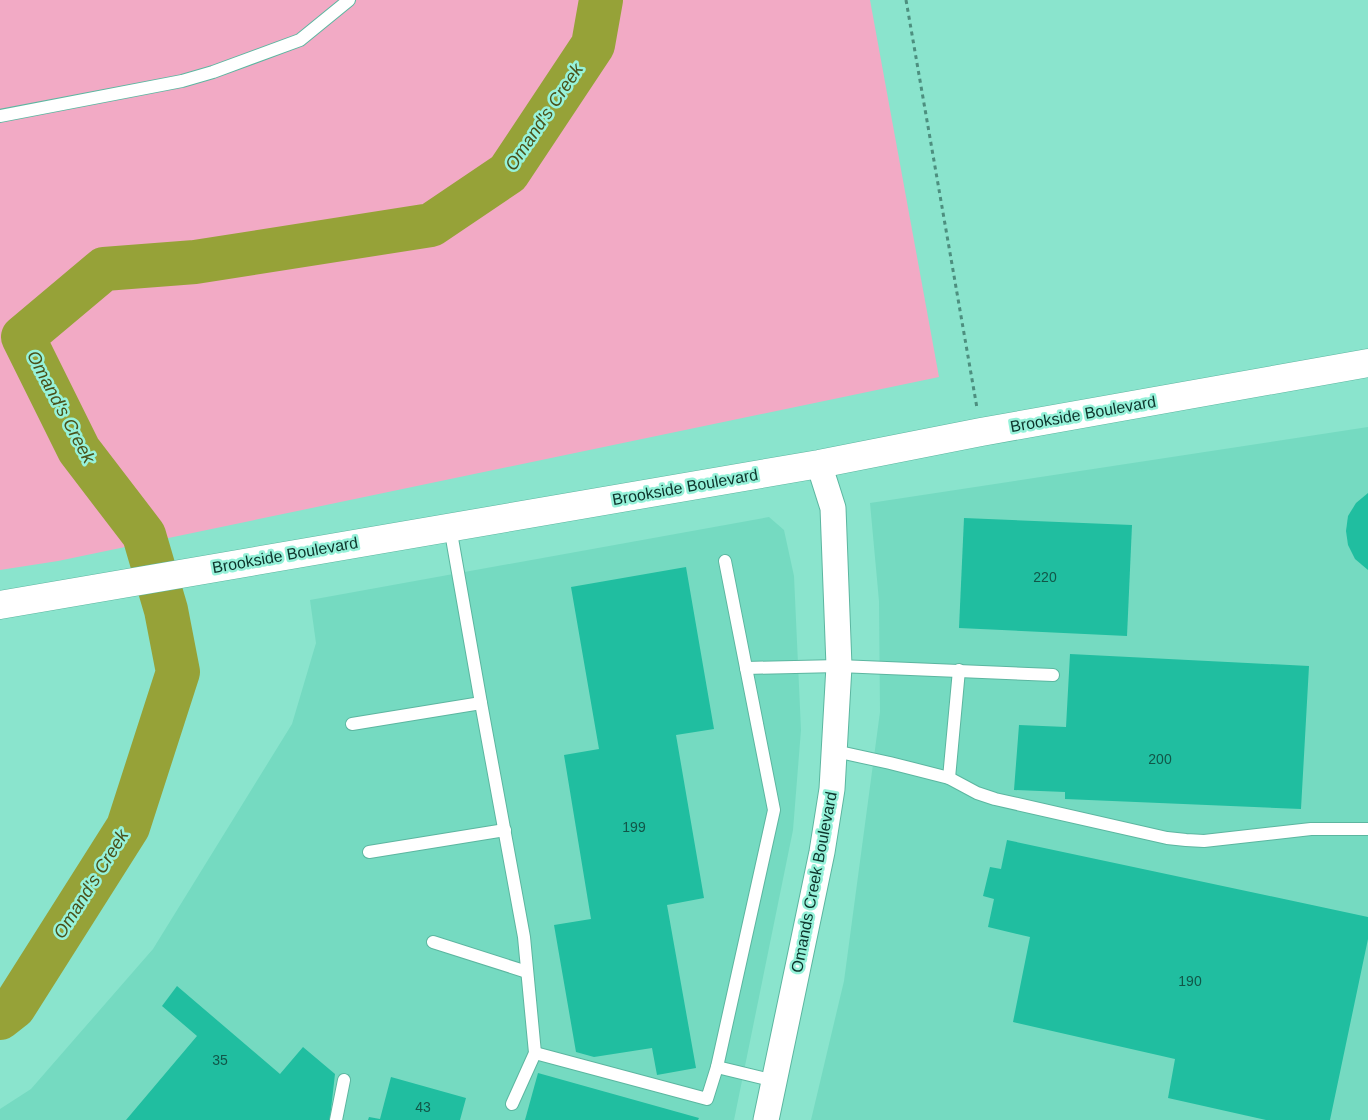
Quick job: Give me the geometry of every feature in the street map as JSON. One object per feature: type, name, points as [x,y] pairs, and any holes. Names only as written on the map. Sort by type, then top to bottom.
[{"type":"street","name":"Brookside Boulevard","points":[[0,605],[819,464],[981,432],[1368,364]]},
{"type":"street","name":"Omands Creek Boulevard","points":[[766,1120],[822,852],[832,789],[835,752],[839,666],[834,508],[819,464]]},
{"type":"lane","points":[[0,116],[182,81],[212,72],[300,40],[349,0]]},
{"type":"lane","points":[[450,527],[524,937],[536,1053],[512,1104]]},
{"type":"lane","points":[[536,1053],[706,1099],[717,1067],[774,810],[725,561]]},
{"type":"lane","points":[[746,668],[839,666],[1053,675]]},
{"type":"lane","points":[[949,778],[959,670]]},
{"type":"lane","points":[[352,724],[482,703]]},
{"type":"lane","points":[[835,752],[890,763],[949,778],[976,793],[995,799],[1167,838],[1204,841],[1311,828],[1368,829]]},
{"type":"lane","points":[[369,852],[505,830]]},
{"type":"lane","points":[[433,942],[527,972]]},
{"type":"lane","points":[[717,1067],[775,1081]]},
{"type":"lane","points":[[336,1120],[344,1080]]},
{"type":"path","points":[[906,0],[974,389]]},
{"type":"shaded area","points":[[0,0],[870,0],[939,377],[58,561],[0,570]]},
{"type":"shaded area","points":[[1368,427],[1368,1120],[811,1120],[844,981],[880,712],[879,601],[870,503]]},
{"type":"shaded area","points":[[769,517],[784,530],[794,576],[801,730],[793,830],[734,1120],[0,1120],[0,1109],[31,1089],[153,949],[292,724],[316,643],[310,600]]},
{"type":"building","points":[[1368,493],[1368,570],[1355,559],[1348,545],[1346,531],[1348,516],[1356,503]]},
{"type":"building","points":[[964,518],[1132,525],[1127,636],[959,628]]},
{"type":"building","points":[[686,567],[714,729],[676,735],[704,898],[667,905],[696,1068],[657,1075],[652,1048],[594,1057],[576,1052],[554,925],[591,919],[564,755],[599,749],[571,587]]},
{"type":"building","points":[[1070,654],[1309,666],[1301,809],[1065,799],[1065,792],[1014,790],[1019,725],[1066,727]]},
{"type":"building","points":[[1007,840],[1368,917],[1368,939],[1330,1120],[1266,1120],[1168,1098],[1175,1059],[1013,1022],[1030,937],[988,927],[994,899],[983,896],[990,867],[1001,869]]},
{"type":"building","points":[[177,986],[280,1074],[303,1047],[335,1074],[329,1120],[126,1120],[197,1036],[162,1006]]},
{"type":"building","points":[[538,1073],[699,1118],[698,1120],[525,1120]]},
{"type":"building","points":[[391,1077],[466,1098],[460,1120],[368,1120],[369,1117],[380,1119]]},
{"type":"waterway","name":"Omand's Creek","points":[[0,1018],[14,1007],[128,827],[178,672],[166,610],[144,535],[79,450],[23,337],[104,269],[195,262],[431,225],[508,173],[593,45],[601,0]]}]
